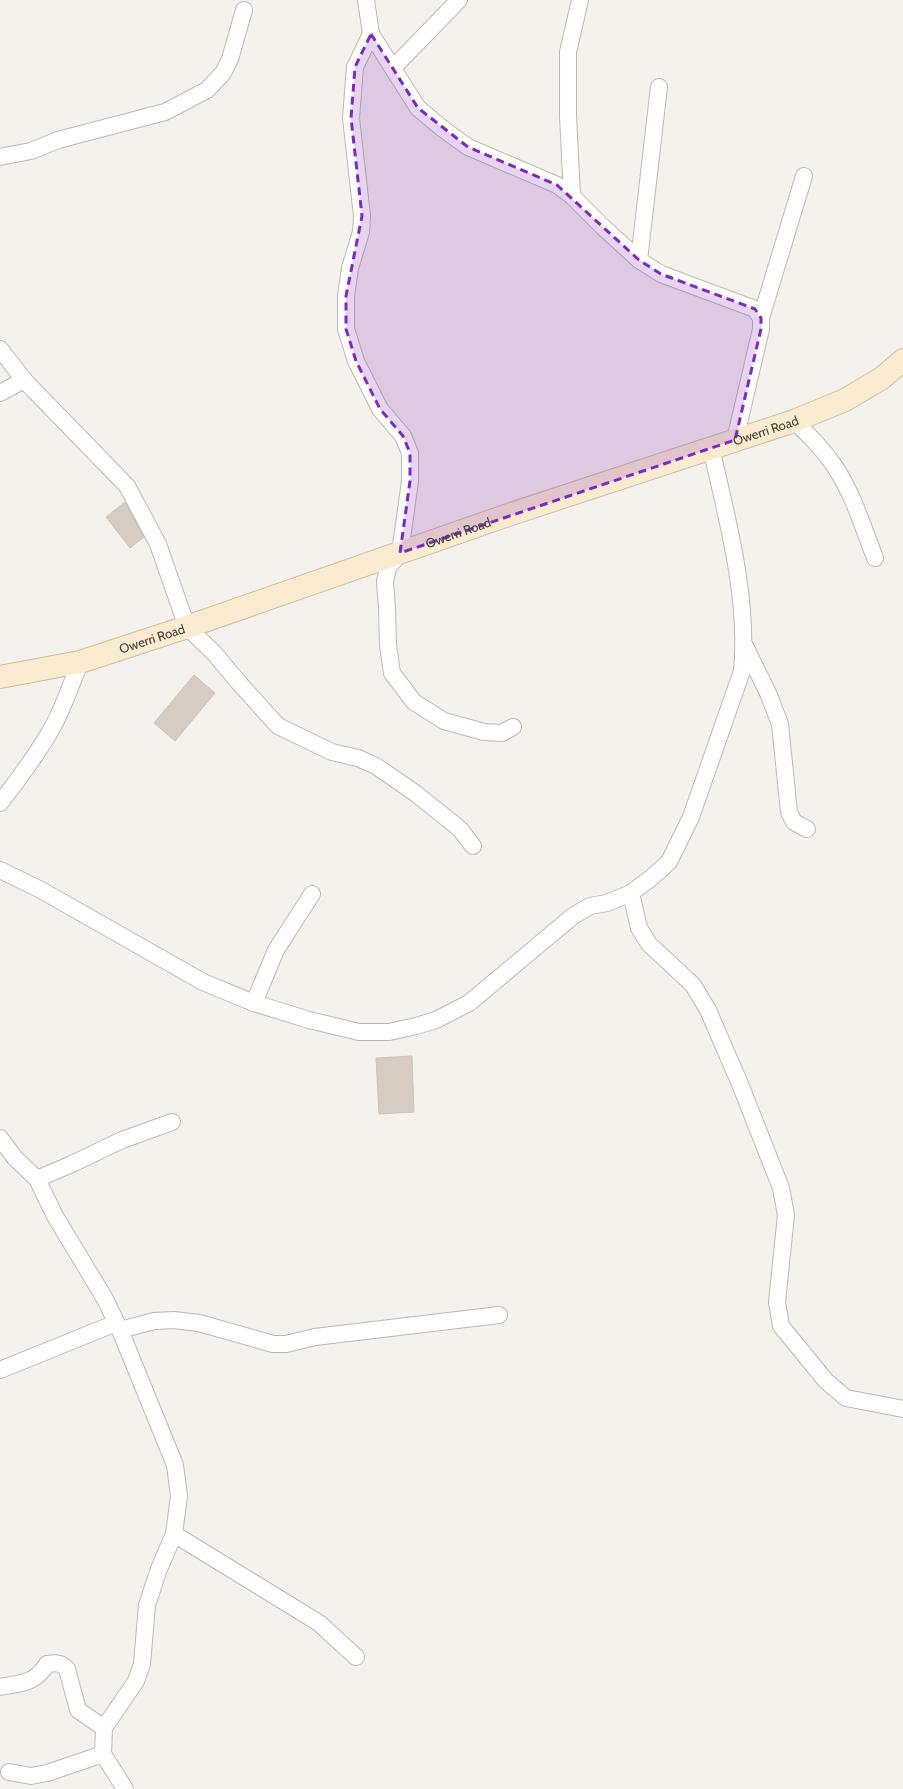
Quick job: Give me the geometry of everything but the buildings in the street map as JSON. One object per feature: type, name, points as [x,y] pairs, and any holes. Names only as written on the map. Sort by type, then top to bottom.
[{"type":"main road","name":"Owerri Road","points":[[0,677],[80,662],[187,627],[518,511],[794,421],[845,400],[882,378],[903,360]]},
{"type":"street","points":[[366,0],[372,34],[418,108],[468,148],[557,185],[572,196],[639,260],[661,274],[755,309],[761,318]]},
{"type":"street","points":[[393,68],[459,0]]},
{"type":"street","points":[[572,196],[568,116],[568,52],[580,0]]},
{"type":"street","points":[[0,157],[31,151],[58,140],[165,112],[207,90],[223,73],[230,59],[244,10]]},
{"type":"street","points":[[372,34],[355,67],[351,118],[362,216],[361,232],[350,268],[346,296],[346,329],[356,360],[380,409],[403,436],[410,453],[410,481],[400,553],[388,568],[385,581],[388,609],[388,645],[392,673],[414,702],[444,721],[484,732],[502,733],[513,727]]},
{"type":"street","points":[[639,260],[659,87]]},
{"type":"street","points":[[735,440],[761,329],[761,318],[804,176]]},
{"type":"street","points":[[0,348],[24,380],[127,486],[158,544],[187,627],[214,653],[278,726],[332,752],[358,758],[376,766],[415,793],[460,829],[473,846]]},
{"type":"street","points":[[0,393],[24,380]]},
{"type":"street","points":[[794,421],[813,440],[835,467],[858,512],[875,558]]},
{"type":"street","points":[[0,870],[41,890],[120,934],[172,966],[203,982],[254,1003],[309,1020],[359,1032],[389,1032],[436,1020],[469,1004],[573,916],[590,906],[607,903],[631,893],[651,878],[669,862],[691,817],[742,671],[745,646],[740,589],[726,513],[711,448]]},
{"type":"street","points":[[745,646],[768,693],[780,724],[789,812],[794,822],[807,829]]},
{"type":"street","points":[[0,803],[28,767],[51,730],[66,700],[80,662]]},
{"type":"street","points":[[631,893],[639,928],[649,944],[693,985],[708,1010],[740,1084],[781,1188],[786,1214],[777,1302],[781,1326],[826,1381],[846,1398],[903,1409]]},
{"type":"street","points":[[254,1003],[276,950],[312,894]]},
{"type":"street","points":[[37,1179],[122,1140],[172,1122]]},
{"type":"street","points":[[0,1138],[15,1158],[37,1179],[55,1216],[105,1299],[175,1464],[179,1496],[174,1534],[159,1569],[147,1606],[142,1664],[136,1681],[104,1728],[103,1754],[125,1789]]},
{"type":"street","points":[[0,1370],[118,1327],[154,1321],[174,1320],[199,1323],[273,1344],[286,1344],[315,1337],[499,1315]]},
{"type":"street","points":[[174,1534],[319,1623],[356,1657]]},
{"type":"street","points":[[0,1687],[32,1680],[41,1673],[47,1664],[63,1664],[67,1669],[78,1710],[104,1728]]},
{"type":"street","points":[[10,1772],[31,1776],[47,1773],[103,1754]]},
{"type":"highlighted area","points":[[371,34],[418,108],[468,147],[557,185],[639,260],[661,274],[755,309],[761,318],[761,329],[735,440],[400,553],[410,481],[410,453],[403,436],[380,409],[356,361],[346,329],[346,296],[362,216],[351,118],[355,67]]}]
